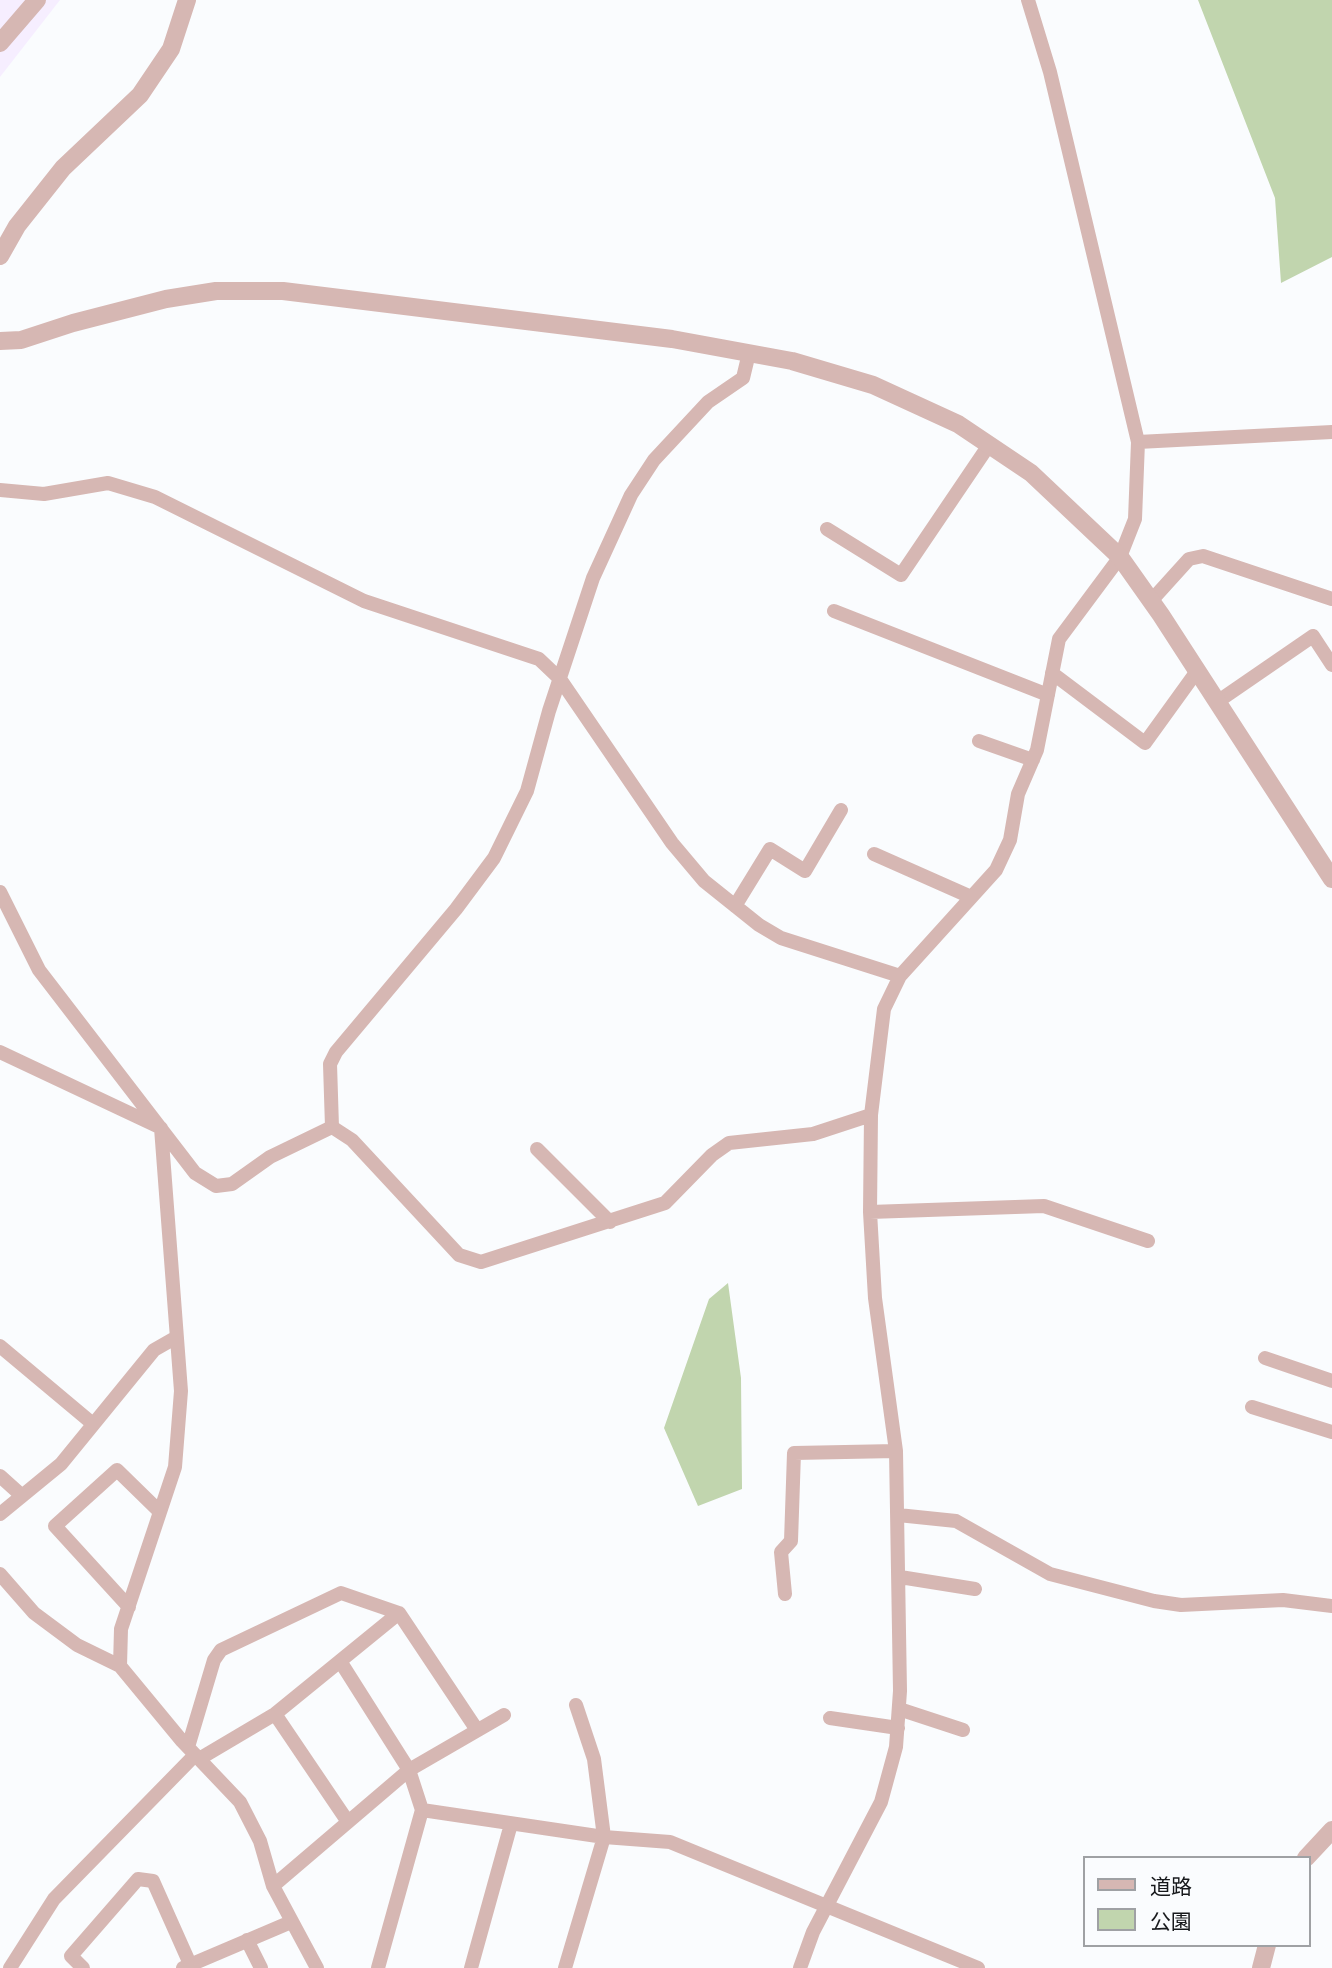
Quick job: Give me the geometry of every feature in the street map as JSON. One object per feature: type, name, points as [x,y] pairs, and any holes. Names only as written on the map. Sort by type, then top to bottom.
[{"type":"street","points":[[0,43],[37,0]]},
{"type":"street","points":[[0,256],[18,226],[63,168],[140,95],[171,49],[187,0]]},
{"type":"street","points":[[800,1968],[813,1932],[830,1905],[881,1802],[896,1747],[898,1728],[900,1577],[897,1451],[875,1298],[870,1212],[871,1115],[884,1009],[900,976],[996,870],[1010,840],[1018,794],[1033,760],[1059,639],[1119,557],[1135,519],[1138,442],[1050,72],[1028,0]]},
{"type":"street","points":[[0,341],[21,340],[73,323],[179,297],[216,291],[283,291],[672,339],[792,361],[873,385],[958,424],[1031,473],[1119,557],[1325,858],[1332,878]]},
{"type":"street","points":[[332,1127],[330,1064],[335,1052],[456,909],[494,858],[527,791],[593,578],[631,495],[654,460],[708,402],[743,378],[749,353]]},
{"type":"street","points":[[1138,442],[1332,432]]},
{"type":"street","points":[[827,529],[901,575],[989,445]]},
{"type":"street","points":[[0,490],[44,494],[108,483],[155,497],[364,601],[538,659],[560,679],[672,843],[704,881],[781,938],[900,976]]},
{"type":"street","points":[[1151,601],[1189,559],[1203,556],[1332,599]]},
{"type":"street","points":[[834,611],[1048,695]]},
{"type":"street","points":[[1217,702],[1313,636],[1332,665]]},
{"type":"street","points":[[1052,673],[1145,743],[1197,671]]},
{"type":"street","points":[[979,741],[1033,760]]},
{"type":"street","points":[[735,906],[770,849],[805,871],[841,810]]},
{"type":"street","points":[[874,854],[971,897]]},
{"type":"street","points":[[0,892],[39,970],[195,1173],[216,1186],[232,1184],[270,1157],[332,1127]]},
{"type":"street","points":[[0,1052],[161,1128]]},
{"type":"street","points":[[332,1127],[352,1140],[459,1255],[481,1262],[665,1203],[712,1155],[729,1143],[813,1134],[871,1115]]},
{"type":"street","points":[[120,1666],[121,1629],[175,1467],[180,1391],[161,1128]]},
{"type":"street","points":[[537,1149],[610,1222]]},
{"type":"street","points":[[870,1212],[1044,1206],[1148,1241]]},
{"type":"street","points":[[0,1514],[20,1494],[61,1464],[154,1350],[175,1338]]},
{"type":"street","points":[[0,1346],[93,1424]]},
{"type":"street","points":[[1265,1358],[1332,1381]]},
{"type":"street","points":[[1252,1407],[1332,1432]]},
{"type":"street","points":[[785,1594],[781,1552],[791,1541],[794,1452],[897,1451]]},
{"type":"street","points":[[129,1607],[55,1526],[117,1470],[160,1512]]},
{"type":"street","points":[[0,1476],[20,1494]]},
{"type":"street","points":[[898,1515],[956,1521],[1050,1574],[1154,1601],[1181,1605],[1283,1600],[1332,1606]]},
{"type":"street","points":[[0,1574],[34,1613],[77,1645],[120,1666],[194,1754],[240,1802],[260,1841],[273,1886],[291,1922],[319,1967]]},
{"type":"street","points":[[900,1577],[975,1589]]},
{"type":"street","points":[[194,1754],[214,1660],[221,1650],[341,1593],[399,1613],[477,1730]]},
{"type":"street","points":[[10,1968],[54,1899],[194,1754],[275,1714],[399,1613]]},
{"type":"street","points":[[340,1661],[409,1770],[422,1811],[378,1968]]},
{"type":"street","points":[[565,1968],[604,1837],[594,1759],[576,1705]]},
{"type":"street","points":[[899,1709],[963,1730]]},
{"type":"street","points":[[275,1714],[348,1822]]},
{"type":"street","points":[[273,1886],[409,1770],[504,1715]]},
{"type":"street","points":[[830,1718],[898,1728]]},
{"type":"street","points":[[422,1811],[604,1837],[670,1842],[830,1905],[978,1968]]},
{"type":"street","points":[[471,1968],[511,1824]]},
{"type":"street","points":[[1308,1856],[1332,1830]]},
{"type":"street","points":[[83,1968],[71,1956],[138,1879],[153,1881],[187,1966],[291,1922]]},
{"type":"street","points":[[247,1940],[261,1968]]},
{"type":"street","points":[[1261,1968],[1266,1947]]},
{"type":"shaded area","points":[[0,0],[60,0],[0,77]]},
{"type":"green space","points":[[1198,0],[1332,0],[1332,257],[1281,283],[1275,198]]},
{"type":"green space","points":[[728,1283],[741,1378],[742,1489],[698,1506],[664,1428],[709,1299]]}]
